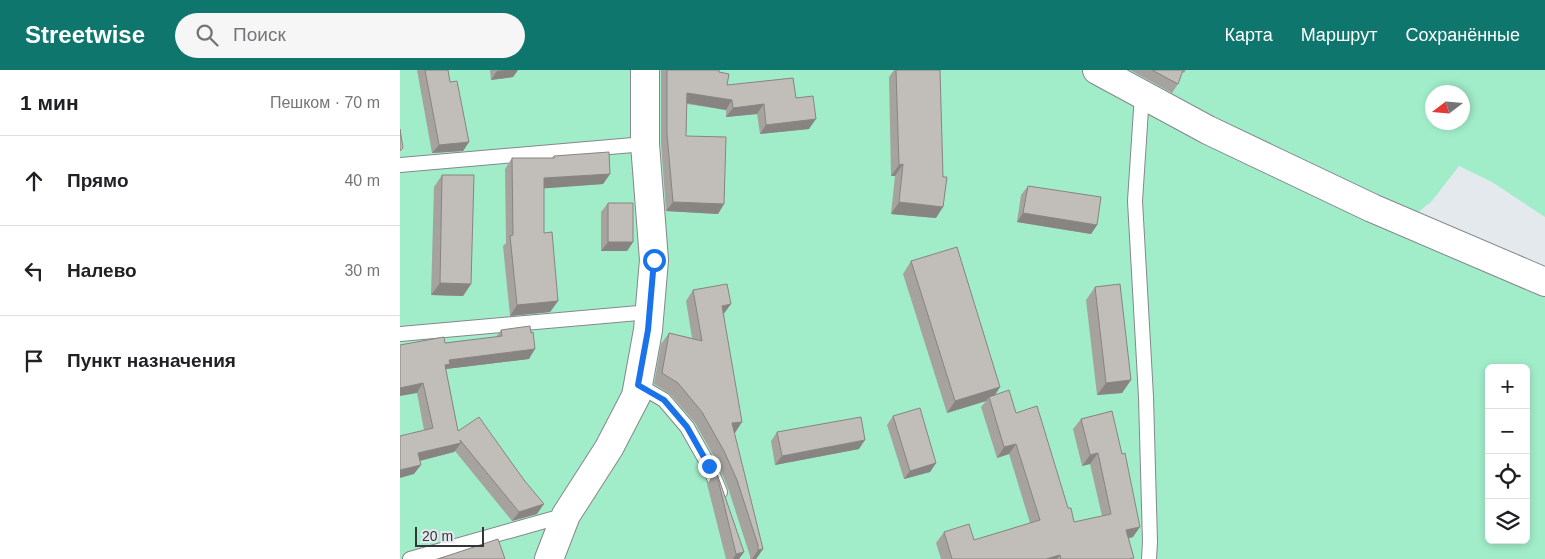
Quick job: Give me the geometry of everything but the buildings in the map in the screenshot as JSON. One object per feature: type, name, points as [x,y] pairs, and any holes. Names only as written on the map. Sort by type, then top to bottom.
[{"type":"street","points":[[549,559],[566,515],[609,448],[636,396],[648,330],[654,260],[645,144],[645,70]]},
{"type":"street","points":[[1097,70],[1208,130],[1372,208],[1545,282]]},
{"type":"lane","points":[[1142,94],[1135,201],[1146,397],[1149,559]]},
{"type":"lane","points":[[400,165],[645,144]]},
{"type":"lane","points":[[400,334],[650,312]]},
{"type":"lane","points":[[638,385],[664,400],[687,427],[709,466],[724,503]]},
{"type":"lane","points":[[410,559],[566,515]]},
{"type":"green space","points":[[400,70],[1545,70],[1545,217],[1492,182],[1459,166],[1432,201],[1412,217],[1545,282],[1545,559],[400,559]]},
{"type":"route","points":[[654,260],[648,330],[638,385],[664,400],[687,427],[709,466]]}]
